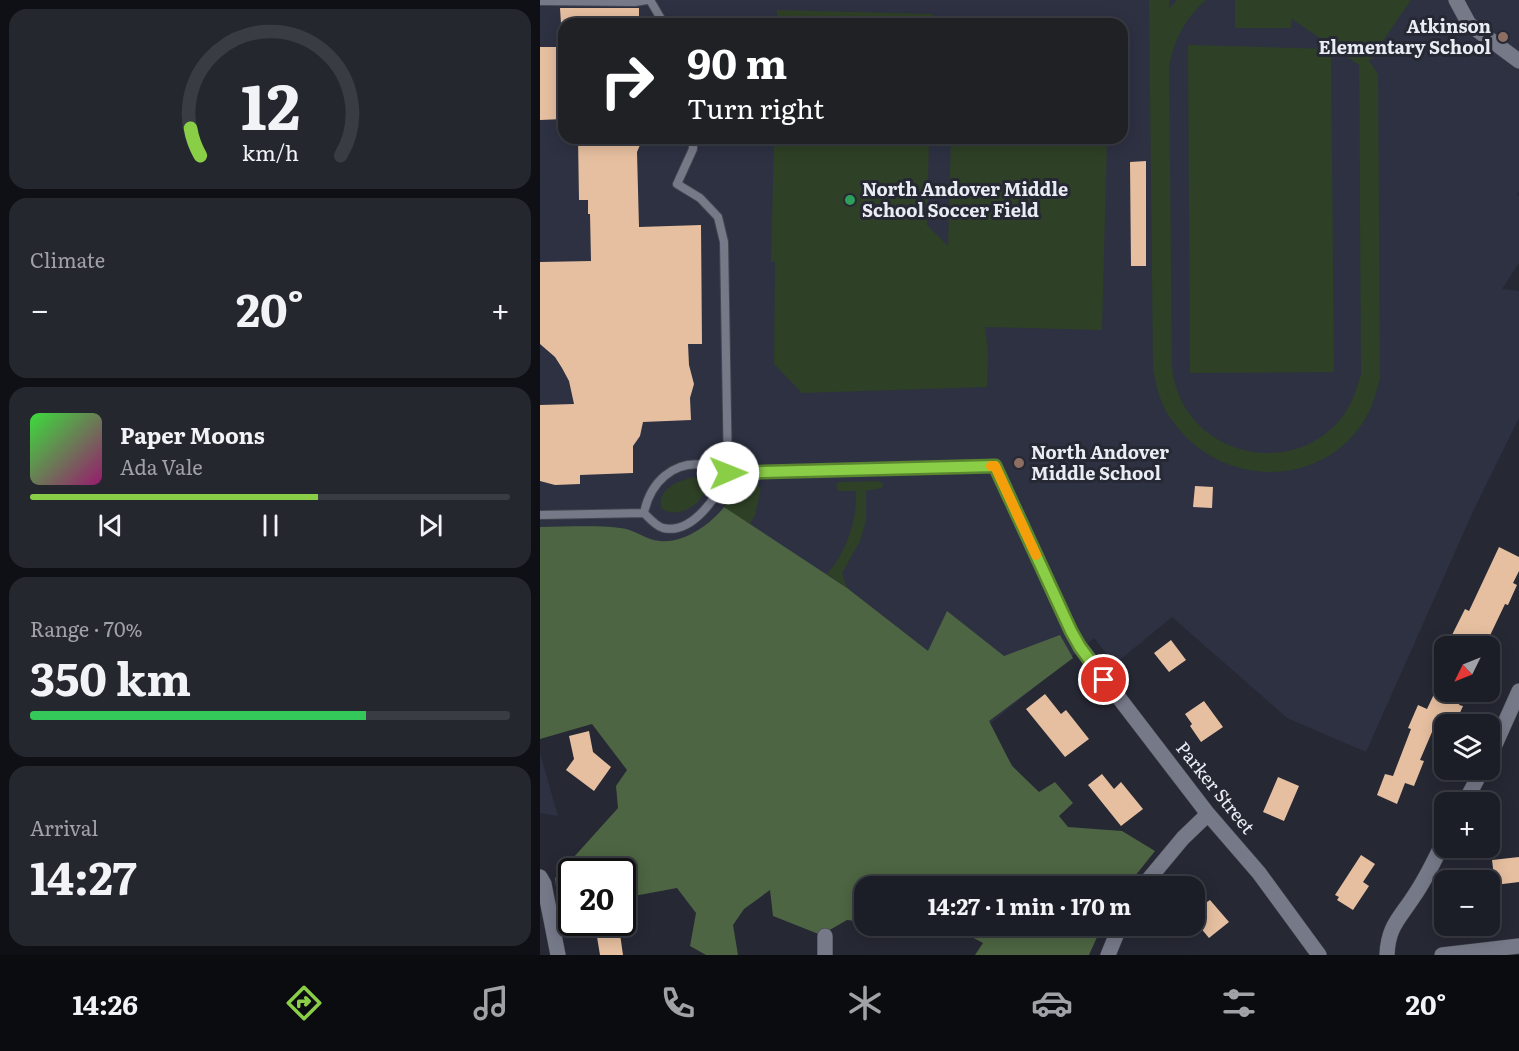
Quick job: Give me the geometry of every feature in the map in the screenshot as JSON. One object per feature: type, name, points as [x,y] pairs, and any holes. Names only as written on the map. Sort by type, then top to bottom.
[{"type":"street","points":[[1456,0],[1470,24],[1519,61]]},
{"type":"street","name":"Parker Street","points":[[1080,647],[1208,814],[1259,873],[1319,955]]},
{"type":"street","points":[[1500,735],[1519,691]]},
{"type":"street","points":[[1503,729],[1519,727]]},
{"type":"street","points":[[1151,876],[1183,838],[1208,814]]},
{"type":"street","points":[[1387,955],[1387,940],[1394,923],[1414,896],[1435,858]]},
{"type":"street","points":[[540,877],[544,884],[558,955]]},
{"type":"street","points":[[825,936],[825,955]]},
{"type":"street","points":[[1108,955],[1116,936]]},
{"type":"street","points":[[1442,955],[1519,946]]},
{"type":"lane","points":[[540,1],[635,2],[649,0],[660,18]]},
{"type":"lane","points":[[693,144],[693,149],[677,184],[700,198],[718,217],[724,242],[728,473],[719,492],[702,514],[691,520],[678,526],[663,528],[645,513],[646,503],[660,480],[672,470],[691,464],[707,465],[728,473],[995,466],[1054,598],[1080,647]]},
{"type":"lane","points":[[540,515],[645,513]]},
{"type":"shaded area","name":"North Andover Middle School","points":[[540,0],[1519,0],[1519,191],[1517,195],[1519,196],[1519,263],[1502,289],[1519,291],[1519,418],[1475,507],[1366,752],[1287,718],[1172,617],[1115,664],[1094,638],[985,728],[1036,796],[1076,876],[1060,876],[622,668],[540,692]]},
{"type":"shaded area","points":[[540,753],[558,816],[540,813]]},
{"type":"green space","points":[[1149,0],[1169,0],[1169,9],[1177,0],[1206,0],[1192,14],[1182,30],[1169,67],[1172,367],[1180,397],[1195,421],[1217,439],[1242,450],[1270,453],[1298,448],[1323,435],[1345,413],[1361,374],[1359,65],[1292,19],[1291,28],[1235,28],[1235,0],[1411,0],[1369,61],[1378,74],[1380,377],[1373,401],[1362,424],[1343,445],[1320,461],[1295,469],[1268,472],[1242,468],[1216,459],[1193,444],[1174,423],[1162,404],[1153,368]]},
{"type":"green space","points":[[777,10],[933,14],[933,18],[777,18]]},
{"type":"green space","points":[[1188,45],[1331,49],[1334,372],[1190,373]]},
{"type":"green space","points":[[774,144],[929,144],[927,225],[948,246],[951,144],[1107,144],[1102,330],[985,327],[988,352],[987,387],[802,393],[774,364],[775,262],[771,262]]},
{"type":"green space","points":[[695,477],[703,479],[708,486],[701,499],[689,509],[675,513],[661,508],[661,501],[666,490],[683,480]]},
{"type":"green space","points":[[879,481],[883,484],[882,488],[866,491],[866,521],[860,541],[842,573],[847,588],[827,574],[840,556],[853,524],[856,491],[838,491],[836,484]]},
{"type":"green space","points":[[747,483],[753,483],[761,488],[755,515],[750,524],[724,507],[735,490]]},
{"type":"green space","points":[[724,507],[847,588],[928,651],[947,611],[1004,656],[1060,635],[1073,658],[989,721],[1012,766],[1039,792],[1055,782],[1073,803],[1059,816],[1068,827],[1122,831],[1155,851],[1135,876],[854,876],[854,921],[847,920],[821,935],[773,916],[770,890],[744,909],[733,925],[738,955],[706,955],[690,946],[696,913],[677,888],[636,896],[636,858],[573,858],[618,808],[616,786],[627,770],[592,724],[540,739],[540,527],[620,528],[655,540],[669,541],[696,532]]},
{"type":"green space","points":[[558,875],[558,896],[557,896],[555,878]]},
{"type":"green space","points":[[970,936],[1098,936],[1089,955],[975,955],[983,943]]},
{"type":"building","points":[[560,8],[639,8],[639,18],[561,18]]},
{"type":"building","points":[[540,47],[558,47],[558,119],[540,120]]},
{"type":"building","points":[[578,144],[640,144],[637,152],[639,227],[701,225],[702,344],[688,344],[689,365],[694,384],[690,398],[691,420],[643,422],[640,436],[633,446],[633,473],[580,475],[580,484],[555,485],[540,481],[540,405],[574,404],[569,381],[562,368],[555,357],[540,344],[540,262],[591,261],[588,200],[579,200]]},
{"type":"building","points":[[1146,161],[1146,266],[1131,266],[1130,162]]},
{"type":"building","points":[[1195,486],[1213,487],[1212,508],[1193,507]]},
{"type":"building","points":[[1499,547],[1519,557],[1519,571],[1513,583],[1517,585],[1490,636],[1452,635],[1465,609],[1469,611]]},
{"type":"building","points":[[1171,640],[1186,660],[1169,672],[1154,653]]},
{"type":"building","points":[[1045,694],[1061,714],[1066,710],[1089,739],[1065,757],[1026,709]]},
{"type":"building","points":[[1434,694],[1434,702],[1460,702],[1459,705],[1463,706],[1459,714],[1434,714],[1434,727],[1420,760],[1424,761],[1414,786],[1405,783],[1397,804],[1377,795],[1385,774],[1393,776],[1418,705],[1427,709]]},
{"type":"building","points":[[1204,701],[1223,727],[1201,742],[1185,714]]},
{"type":"building","points":[[589,731],[593,752],[611,767],[594,791],[566,770],[574,759],[569,736]]},
{"type":"building","points":[[1102,774],[1114,789],[1121,782],[1143,809],[1121,826],[1088,785]]},
{"type":"building","points":[[1278,777],[1299,786],[1284,821],[1263,812]]},
{"type":"building","points":[[1361,855],[1375,864],[1363,882],[1369,886],[1353,910],[1337,900],[1339,897],[1335,895]]},
{"type":"building","points":[[1519,857],[1519,882],[1500,884],[1500,870],[1493,870],[1492,860]]},
{"type":"building","points":[[1205,900],[1207,902],[1210,900],[1229,922],[1209,938],[1205,933]]},
{"type":"building","points":[[597,936],[620,936],[623,955],[600,955]]},
{"type":"slow traffic","points":[[991,466],[995,466],[1036,555]]},
{"type":"place","name":"Atkinson Elementary School","points":[[1503,37]]},
{"type":"place","name":"North Andover Middle School Soccer Field","points":[[850,200]]},
{"type":"place","name":"North Andover Middle School","points":[[1019,463]]},
{"type":"route","points":[[728,473],[995,466],[1054,598],[1080,647],[1104,680]]}]
